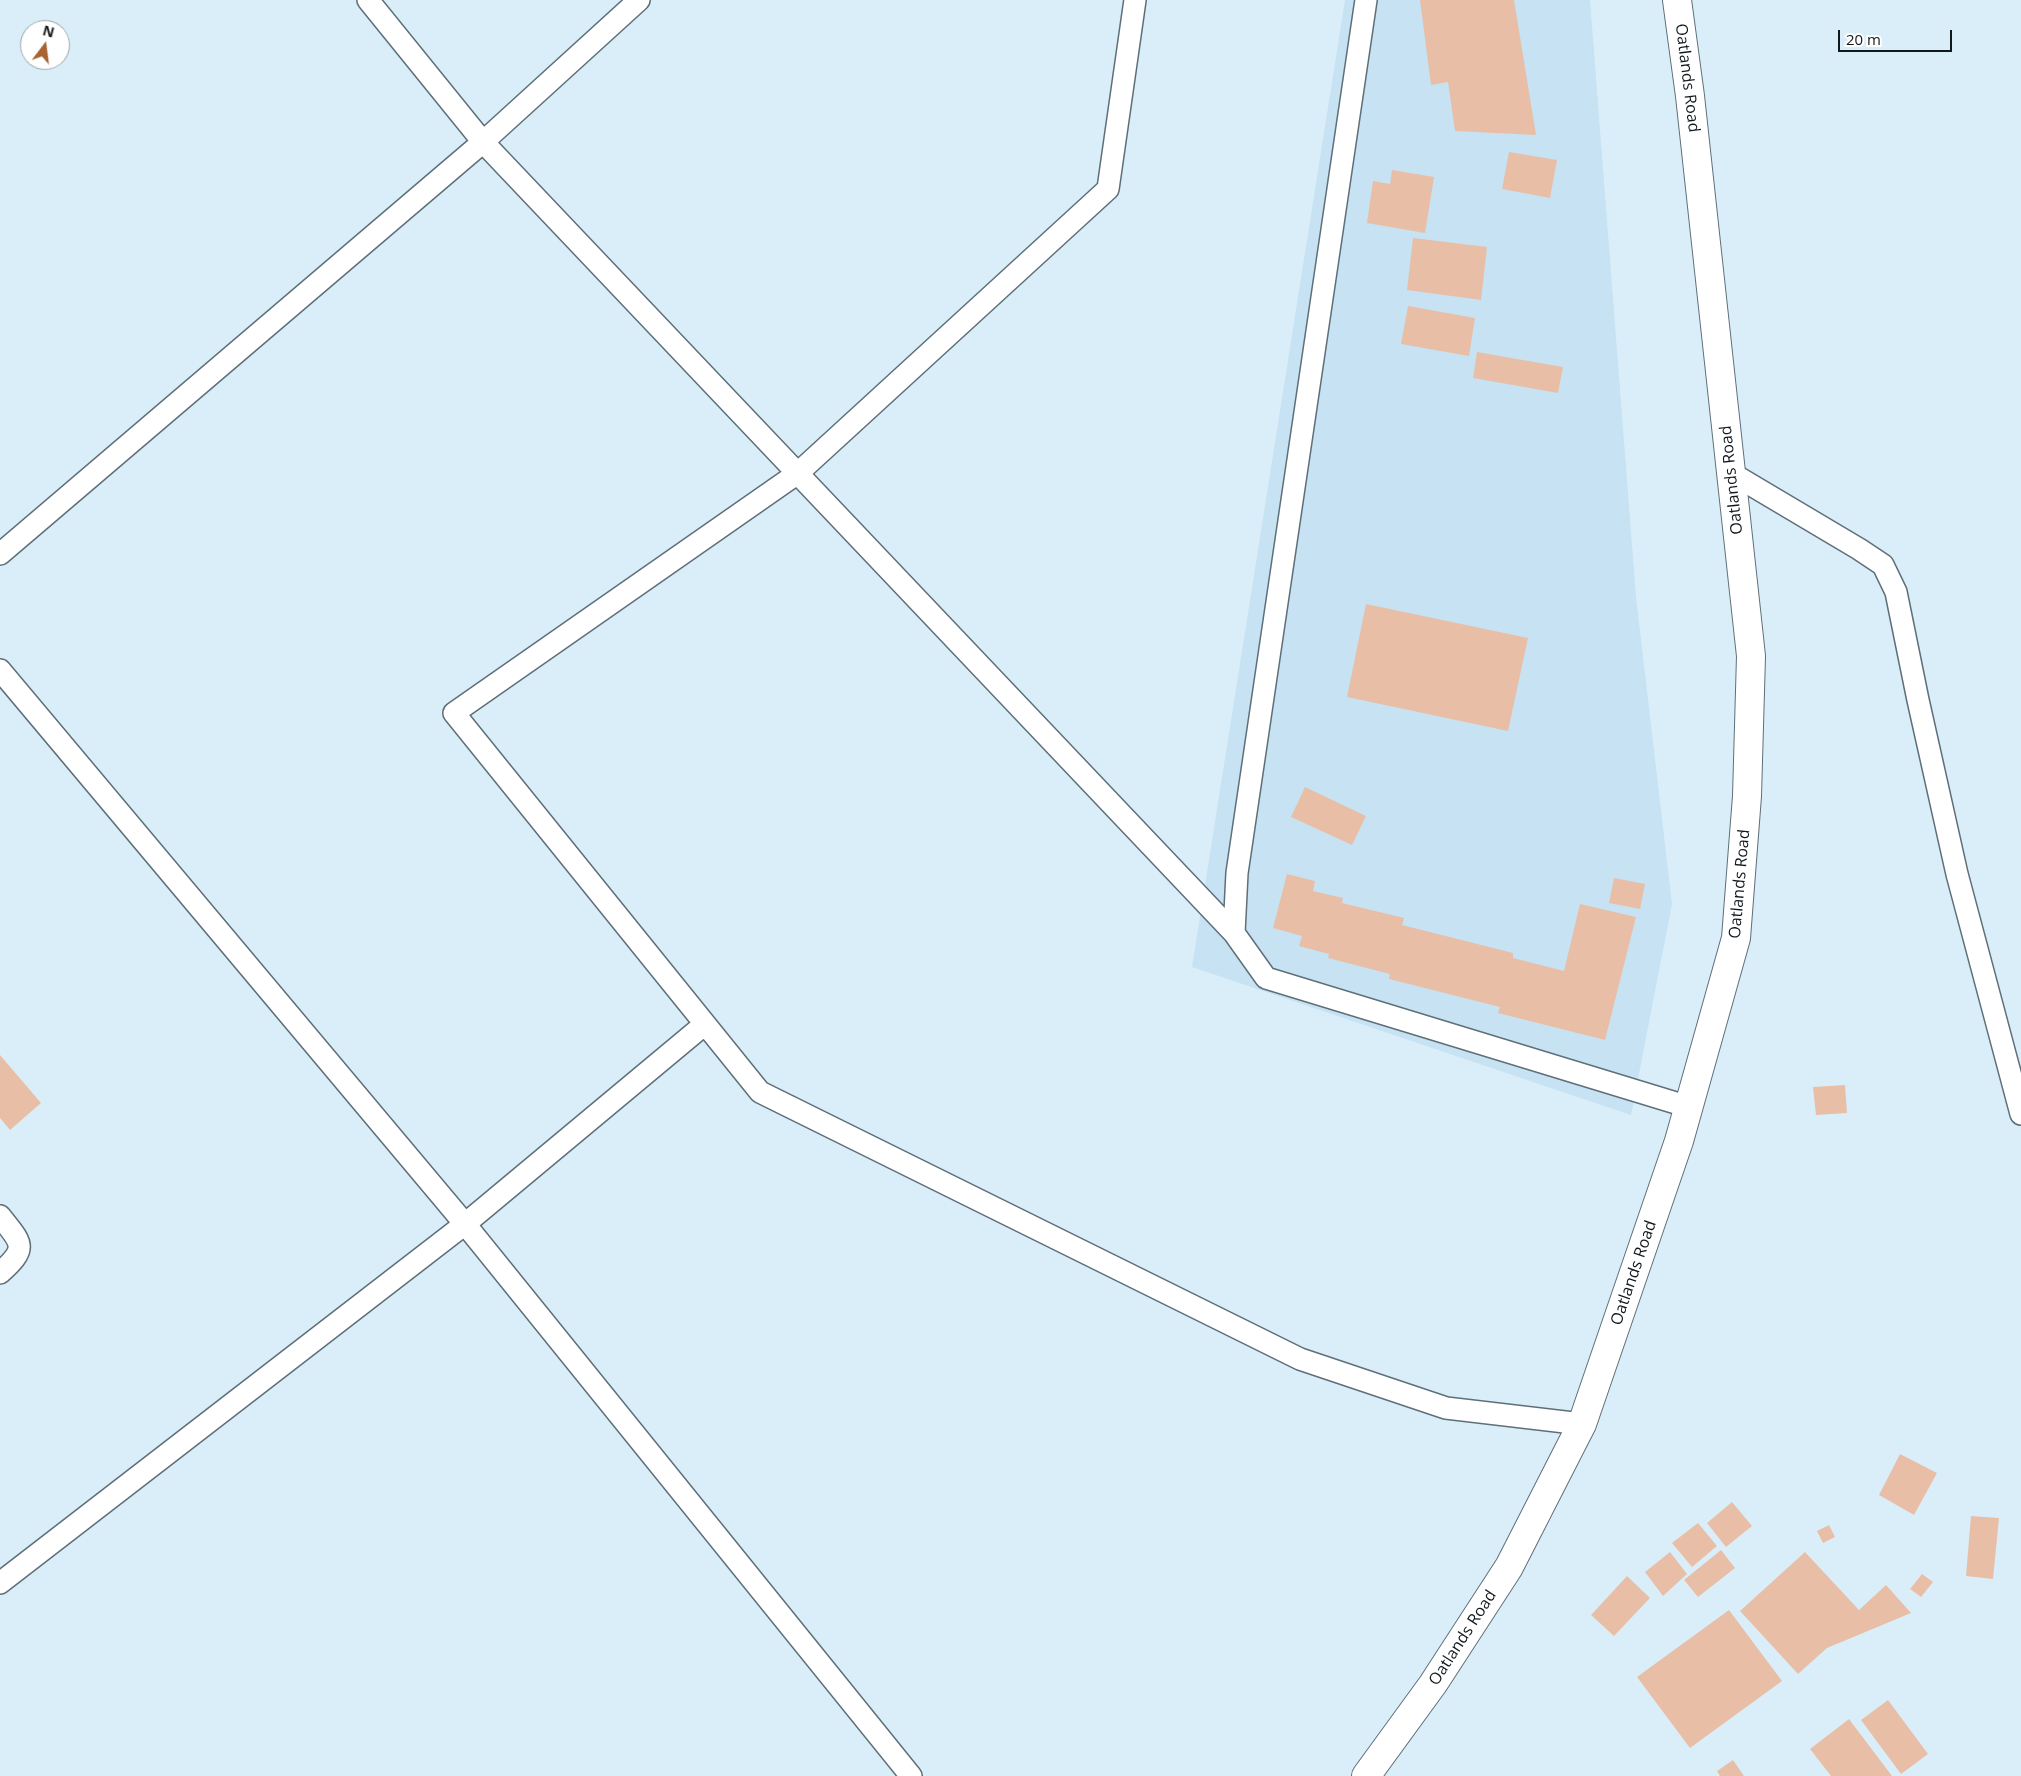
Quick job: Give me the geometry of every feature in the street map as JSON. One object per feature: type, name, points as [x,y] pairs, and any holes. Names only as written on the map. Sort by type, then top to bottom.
[{"type":"street","name":"Oatlands Road","points":[[1366,1776],[1433,1684],[1509,1568],[1582,1424],[1676,1151],[1736,938],[1748,796],[1751,656],[1690,96],[1677,0]]},
{"type":"lane","points":[[368,0],[483,142],[1234,933],[1266,978],[1688,1107]]},
{"type":"lane","points":[[0,554],[483,142],[639,0]]},
{"type":"lane","points":[[1135,0],[1108,189],[798,474],[454,713],[760,1092],[1300,1358],[1446,1408],[1582,1424]]},
{"type":"lane","points":[[1234,933],[1238,863],[1366,0]]},
{"type":"lane","points":[[1731,473],[1860,549],[1883,565],[1896,592],[1918,700],[1958,874],[2021,1114]]},
{"type":"lane","points":[[0,670],[465,1224],[911,1776]]},
{"type":"lane","points":[[0,1584],[465,1224],[705,1024]]},
{"type":"lane","points":[[0,1216],[19,1241],[19,1251],[15,1259],[0,1273]]},
{"type":"shaded area","points":[[1345,0],[1590,0],[1636,597],[1672,904],[1631,1115],[1192,967]]},
{"type":"building","points":[[1420,0],[1514,0],[1536,135],[1455,131],[1448,82],[1431,85]]},
{"type":"building","points":[[1509,152],[1557,160],[1550,198],[1502,189]]},
{"type":"building","points":[[1392,170],[1434,177],[1425,233],[1367,223],[1373,181],[1390,184]]},
{"type":"building","points":[[1413,238],[1487,247],[1481,300],[1407,290]]},
{"type":"building","points":[[1408,306],[1475,318],[1469,356],[1401,344]]},
{"type":"building","points":[[1477,352],[1563,367],[1558,393],[1473,378]]},
{"type":"building","points":[[1366,604],[1528,638],[1508,731],[1347,697]]},
{"type":"building","points":[[1305,787],[1366,816],[1352,845],[1291,817]]},
{"type":"building","points":[[1287,874],[1315,881],[1313,891],[1343,898],[1342,903],[1404,918],[1402,925],[1513,953],[1513,958],[1564,971],[1580,904],[1636,917],[1605,1040],[1498,1013],[1500,1007],[1389,979],[1390,974],[1328,958],[1329,954],[1299,946],[1302,936],[1273,928]]},
{"type":"building","points":[[1614,878],[1645,884],[1640,909],[1609,903]]},
{"type":"building","points":[[0,1055],[41,1103],[10,1130],[0,1118]]},
{"type":"building","points":[[1845,1085],[1847,1113],[1816,1115],[1813,1087]]},
{"type":"building","points":[[1900,1454],[1937,1473],[1914,1515],[1879,1495]]},
{"type":"building","points":[[1732,1502],[1752,1526],[1726,1547],[1707,1523]]},
{"type":"building","points":[[1971,1516],[1999,1518],[1993,1579],[1966,1576]]},
{"type":"building","points":[[1698,1523],[1717,1546],[1692,1567],[1672,1543]]},
{"type":"building","points":[[1829,1525],[1835,1537],[1823,1543],[1817,1531]]},
{"type":"building","points":[[1721,1550],[1735,1568],[1698,1597],[1684,1580]]},
{"type":"building","points":[[1670,1552],[1687,1574],[1663,1596],[1645,1572]]},
{"type":"building","points":[[1805,1552],[1859,1610],[1886,1585],[1911,1613],[1827,1648],[1798,1674],[1740,1611]]},
{"type":"building","points":[[1922,1574],[1933,1582],[1921,1597],[1910,1589]]},
{"type":"building","points":[[1627,1576],[1650,1598],[1614,1636],[1591,1615]]},
{"type":"building","points":[[1729,1610],[1782,1681],[1690,1748],[1637,1677]]},
{"type":"building","points":[[1888,1700],[1928,1754],[1901,1774],[1861,1720]]},
{"type":"building","points":[[1849,1719],[1892,1776],[1831,1776],[1810,1749]]},
{"type":"building","points":[[1733,1760],[1744,1776],[1720,1776],[1717,1771]]}]
